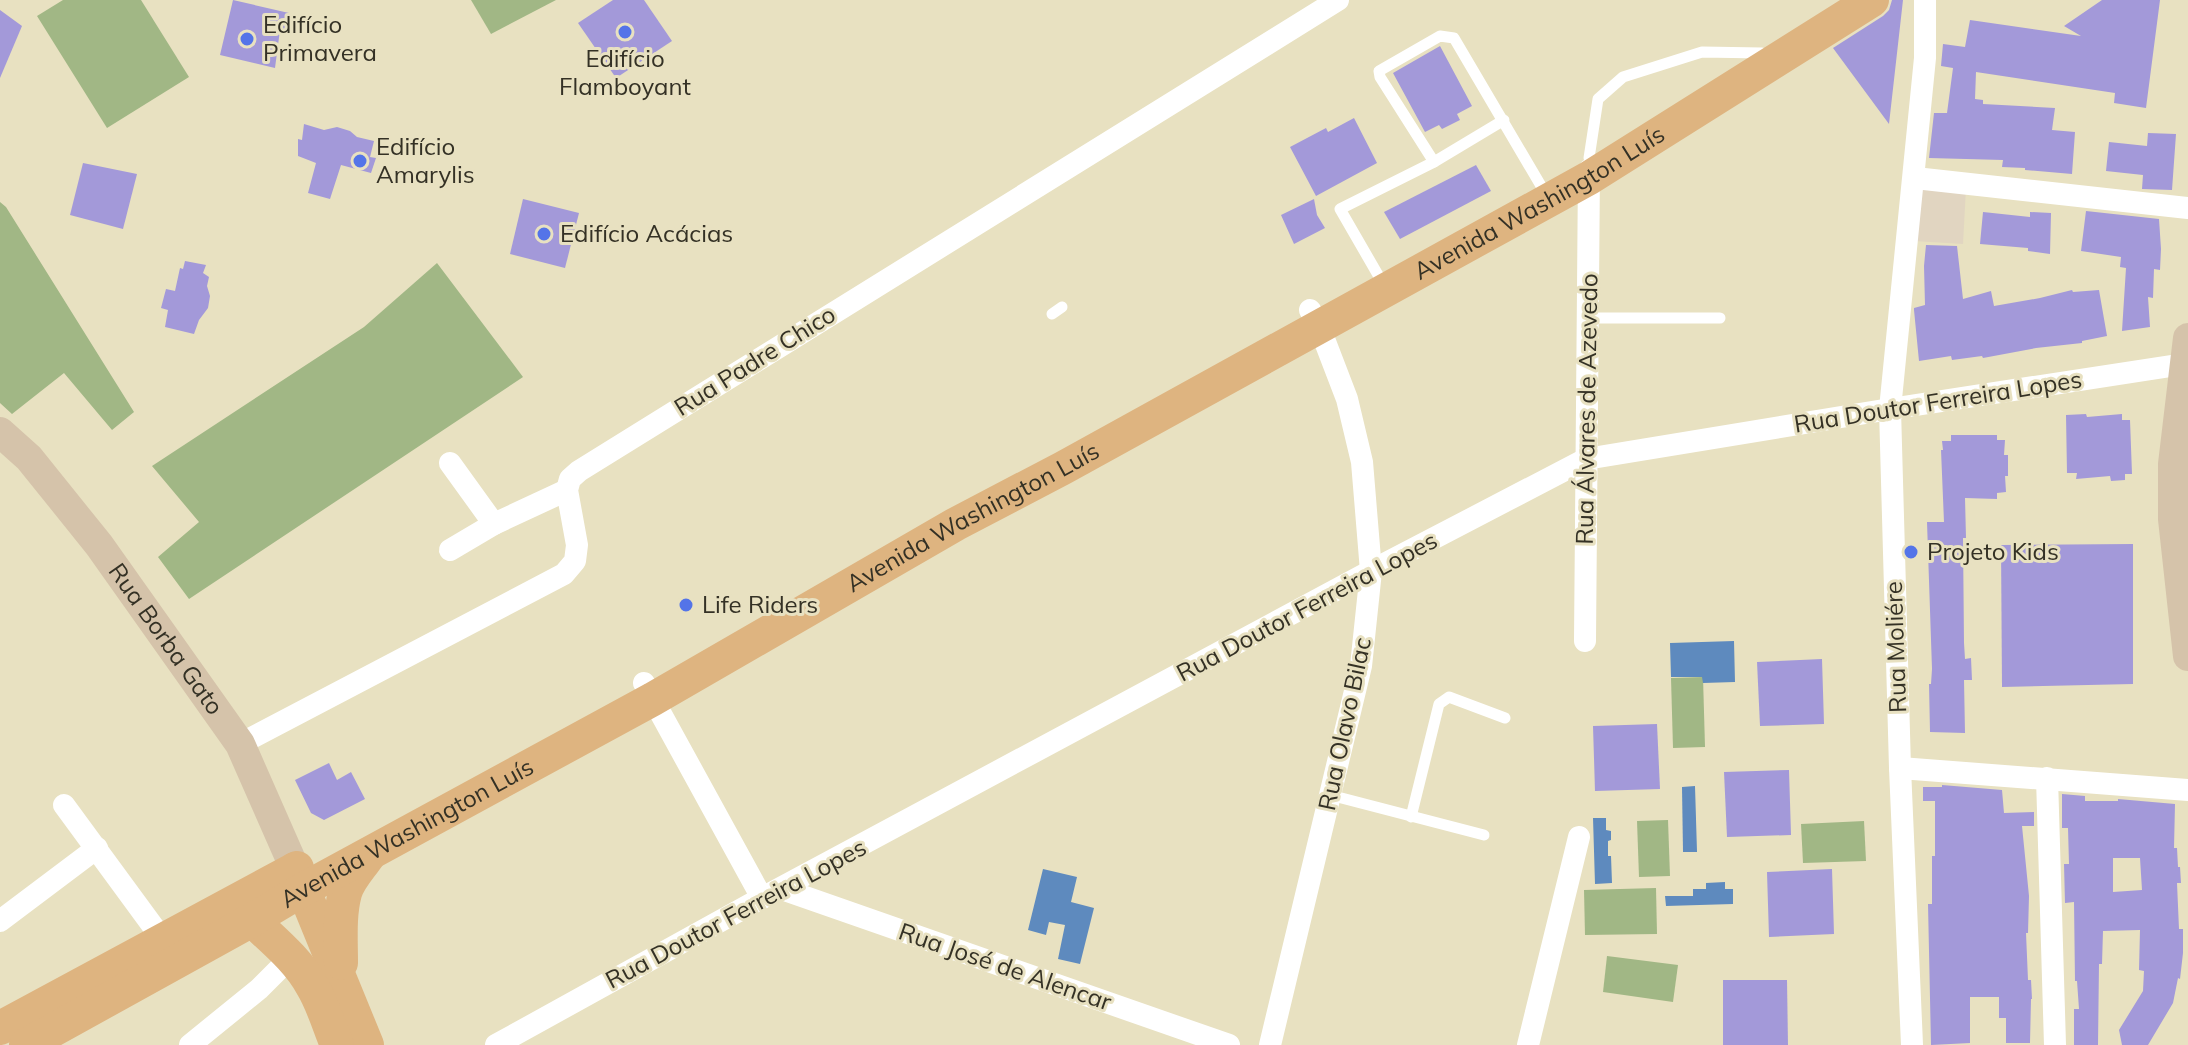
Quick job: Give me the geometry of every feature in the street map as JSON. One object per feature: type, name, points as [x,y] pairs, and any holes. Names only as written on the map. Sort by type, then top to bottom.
[{"type":"main road","name":"Avenida Washington Luís","points":[[1589,168],[1762,53],[1846,4]]},
{"type":"main road","name":"Avenida Washington Luís","points":[[26,1045],[252,920],[300,879],[1063,468],[1380,280],[1589,168],[1846,4]]},
{"type":"main road","name":"Avenida Washington Luís","points":[[0,1028],[163,940],[300,879],[371,853],[649,691]]},
{"type":"main road","points":[[341,979],[341,927],[345,894],[351,880],[371,853]]},
{"type":"main road","points":[[300,879],[367,1045]]},
{"type":"main road","points":[[252,920],[291,957],[314,988],[337,1045]]},
{"type":"street","name":"Rua Padre Chico","points":[[567,490],[570,479],[579,471],[1338,0]]},
{"type":"street","name":"Rua Moliére","points":[[1912,1045],[1900,768],[1890,409],[1915,178],[1925,58],[1925,0]]},
{"type":"street","name":"Rua Moliére","points":[[1925,58],[1938,0]]},
{"type":"street","name":"Rua Álvares de Azevedo","points":[[1585,641],[1589,168]]},
{"type":"street","points":[[1915,178],[2188,208]]},
{"type":"street","name":"Rua Olavo Bilac","points":[[1270,1045],[1361,666],[1371,571],[1362,462],[1347,399],[1314,318]]},
{"type":"street","points":[[2186,351],[2173,464],[2173,519],[2188,656]]},
{"type":"street","name":"Rua Doutor Ferreira Lopes","points":[[496,1045],[772,893],[1586,459],[1890,409],[2186,351]]},
{"type":"street","name":"Rua Borba Gato","points":[[0,432],[29,458],[99,545],[240,744],[300,879]]},
{"type":"street","points":[[450,463],[494,524]]},
{"type":"street","points":[[240,744],[564,574],[575,561],[577,545],[567,490],[494,524],[450,550]]},
{"type":"street","points":[[649,691],[772,893]]},
{"type":"street","points":[[1900,768],[2188,790]]},
{"type":"street","points":[[2047,778],[2055,1045]]},
{"type":"street","points":[[64,805],[163,940]]},
{"type":"street","points":[[1535,1043],[1579,837]]},
{"type":"street","points":[[0,921],[97,848]]},
{"type":"street","name":"Rua José de Alencar","points":[[772,893],[1229,1045]]},
{"type":"street","points":[[190,1045],[259,989],[291,957]]},
{"type":"lane","points":[[1434,162],[1379,71],[1440,36],[1454,38],[1545,193]]},
{"type":"lane","points":[[1589,168],[1598,99],[1623,77],[1702,52],[1762,53]]},
{"type":"lane","points":[[1380,280],[1340,209],[1434,162],[1504,120]]},
{"type":"lane","points":[[1588,318],[1720,318]]},
{"type":"lane","points":[[1411,817],[1439,704],[1449,697],[1505,718]]},
{"type":"lane","points":[[1330,795],[1484,835]]},
{"type":"shaded area","points":[[1917,183],[1966,188],[1963,244],[1914,241]]},
{"type":"green space","points":[[63,0],[141,0],[189,77],[107,128],[37,16]]},
{"type":"green space","points":[[471,0],[556,0],[491,34]]},
{"type":"green space","points":[[0,202],[134,412],[112,430],[64,373],[12,414],[0,403]]},
{"type":"green space","points":[[437,263],[523,377],[189,599],[158,557],[199,522],[152,466],[364,327]]},
{"type":"green space","points":[[1703,677],[1705,747],[1673,748],[1671,678]]},
{"type":"green space","points":[[1668,820],[1670,876],[1639,877],[1637,821]]},
{"type":"green space","points":[[1864,821],[1866,861],[1803,863],[1801,824]]},
{"type":"green space","points":[[1656,888],[1657,934],[1585,935],[1584,890]]},
{"type":"green space","points":[[1607,956],[1678,965],[1673,1002],[1603,992]]},
{"type":"water","points":[[1734,641],[1735,682],[1703,683],[1702,677],[1671,677],[1670,643]]},
{"type":"water","points":[[1695,786],[1697,852],[1683,852],[1682,787]]},
{"type":"water","points":[[1593,818],[1606,818],[1606,830],[1611,831],[1608,856],[1611,856],[1612,883],[1595,884]]},
{"type":"water","points":[[1043,869],[1077,877],[1071,902],[1094,908],[1080,964],[1058,959],[1065,925],[1049,922],[1046,935],[1028,930]]},
{"type":"water","points":[[1725,882],[1725,889],[1733,889],[1733,904],[1666,906],[1665,896],[1693,896],[1693,889],[1706,889],[1706,883]]},
{"type":"building","name":"Edifício Primavera","points":[[233,0],[289,13],[285,31],[280,30],[275,68],[220,55]]},
{"type":"building","name":"Edifício Flamboyant","points":[[613,0],[644,0],[672,41],[616,78],[578,23]]},
{"type":"building","points":[[1892,0],[1903,0],[1889,124],[1833,48],[1883,16]]},
{"type":"building","points":[[2102,0],[2160,0],[2146,108],[2114,103],[2115,93],[1976,72],[1975,99],[1983,100],[1983,104],[2055,108],[2052,130],[2075,132],[2072,174],[2002,167],[2003,160],[1929,158],[1934,113],[1947,113],[1953,68],[1941,66],[1943,44],[1965,47],[1970,20],[2081,36],[2064,26]]},
{"type":"building","points":[[0,10],[22,26],[0,78]]},
{"type":"building","points":[[1440,46],[1472,106],[1457,114],[1460,120],[1442,129],[1439,125],[1425,132],[1393,73]]},
{"type":"building","points":[[1354,118],[1377,163],[1316,196],[1290,147],[1326,128],[1328,132]]},
{"type":"building","name":"Edifício Amarylis","points":[[304,124],[324,130],[337,127],[374,141],[370,157],[376,158],[371,173],[341,165],[330,199],[308,193],[316,163],[298,156],[298,139],[302,140]]},
{"type":"building","points":[[2148,133],[2176,134],[2172,190],[2142,189],[2143,175],[2106,171],[2109,142],[2147,146]]},
{"type":"building","points":[[83,163],[137,174],[123,229],[70,215]]},
{"type":"building","points":[[1476,165],[1491,191],[1400,239],[1384,212]]},
{"type":"building","name":"Edifício Acácias","points":[[523,199],[579,213],[565,268],[510,254]]},
{"type":"building","points":[[1314,199],[1317,215],[1325,228],[1294,244],[1281,215]]},
{"type":"building","points":[[2086,211],[2159,219],[2160,270],[2154,269],[2153,298],[2148,297],[2150,327],[2122,331],[2126,268],[2120,267],[2121,257],[2081,251]]},
{"type":"building","points":[[1983,212],[2030,217],[2030,212],[2051,213],[2050,254],[2028,251],[2028,248],[1980,244]]},
{"type":"building","points":[[1926,245],[1957,246],[1963,299],[1991,291],[1994,306],[2072,290],[2099,290],[2107,336],[2082,343],[1983,358],[1952,360],[1951,356],[1919,361],[1914,308],[1925,305]]},
{"type":"building","points":[[185,261],[206,265],[203,273],[209,277],[208,308],[194,334],[165,327],[168,310],[161,308],[166,289],[175,291],[180,268],[183,269]]},
{"type":"building","points":[[2086,414],[2087,417],[2122,414],[2122,420],[2130,420],[2132,474],[2125,474],[2125,480],[2111,481],[2110,476],[2076,479],[2077,473],[2067,473],[2066,415]]},
{"type":"building","points":[[1951,435],[1997,435],[1997,440],[2005,440],[2004,455],[2008,455],[2006,492],[1997,493],[1997,499],[1965,498],[1964,643],[1965,659],[1971,658],[1972,680],[1964,680],[1965,733],[1930,732],[1929,684],[1932,669],[1927,522],[1944,522],[1941,450],[1942,441],[1951,441]]},
{"type":"building","points":[[2133,544],[2133,684],[2002,687],[2001,545]]},
{"type":"building","points":[[1822,659],[1824,724],[1760,726],[1757,662]]},
{"type":"building","points":[[1657,724],[1660,789],[1595,791],[1593,726]]},
{"type":"building","points":[[329,763],[337,780],[351,772],[365,799],[324,820],[311,813],[295,780]]},
{"type":"building","points":[[1789,770],[1791,835],[1727,837],[1724,772]]},
{"type":"building","points":[[1942,785],[2002,790],[2004,813],[2034,812],[2034,826],[2022,826],[2029,896],[2026,933],[2032,999],[2030,1043],[2006,1043],[2006,1018],[1999,1018],[1999,997],[1970,997],[1970,1043],[1931,1045],[1928,904],[1932,904],[1935,801],[1923,801],[1923,787]]},
{"type":"building","points":[[2062,794],[2085,796],[2085,801],[2118,799],[2175,804],[2174,848],[2177,848],[2180,867],[2181,883],[2177,883],[2183,953],[2173,1003],[2148,1045],[2122,1045],[2119,1030],[2143,991],[2144,971],[2139,970],[2140,930],[2103,931],[2102,964],[2099,964],[2098,1045],[2074,1045],[2074,1009],[2079,1009],[2075,981],[2074,902],[2065,903],[2064,864],[2069,864],[2068,828],[2062,828]],"holes":[[[2113,858],[2140,858],[2142,890],[2113,892]]]},
{"type":"building","points":[[1832,869],[1834,934],[1769,937],[1767,872]]},
{"type":"building","points":[[1723,980],[1787,980],[1788,1045],[1723,1045]]},
{"type":"place","name":"Edifício Flamboyant","points":[[625,32]]},
{"type":"place","name":"Edifício Primavera","points":[[247,39]]},
{"type":"place","name":"Edifício Amarylis","points":[[360,161]]},
{"type":"place","name":"Edifício Acácias","points":[[544,234]]},
{"type":"place","name":"Projeto Kids","points":[[1911,552]]},
{"type":"place","name":"Life Riders","points":[[686,605]]}]
